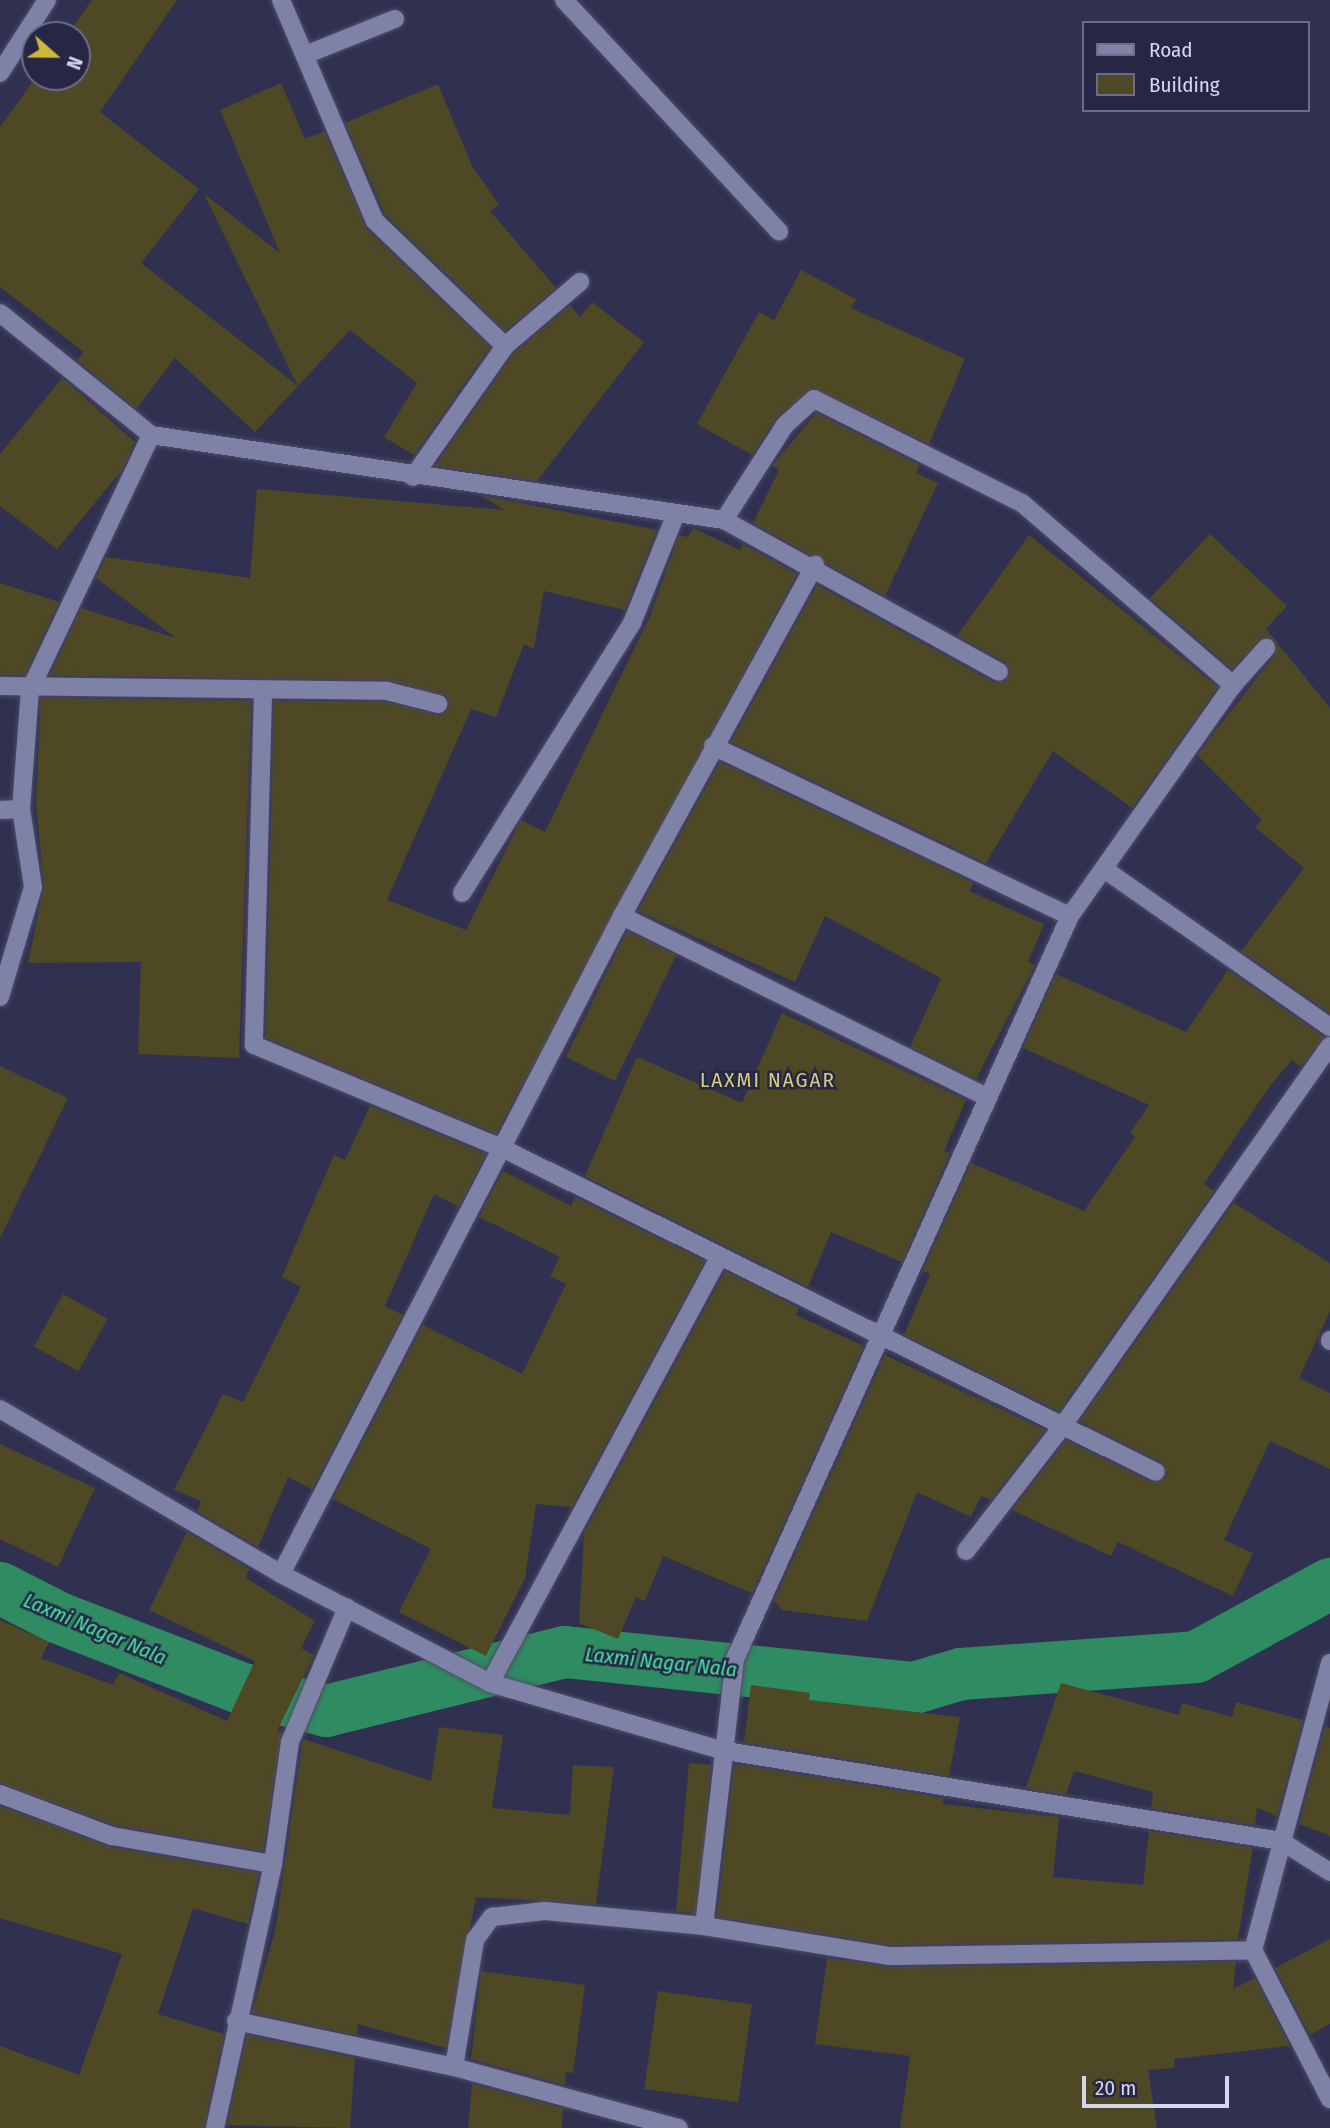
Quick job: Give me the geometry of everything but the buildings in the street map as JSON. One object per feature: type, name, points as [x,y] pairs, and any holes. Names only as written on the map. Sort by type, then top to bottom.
[{"type":"street","points":[[0,73],[47,0]]},
{"type":"street","points":[[281,0],[375,221],[505,346]]},
{"type":"street","points":[[564,0],[779,231]]},
{"type":"street","points":[[305,55],[395,19]]},
{"type":"street","points":[[413,477],[505,346],[580,282]]},
{"type":"street","points":[[0,313],[151,435],[675,516],[724,520],[815,565],[999,672]]},
{"type":"street","points":[[724,520],[785,425],[814,399],[1022,503],[1233,685]]},
{"type":"street","points":[[0,997],[33,887],[22,809],[30,690],[151,435]]},
{"type":"street","points":[[462,893],[632,623],[675,516]]},
{"type":"street","points":[[281,1574],[506,1150],[622,916],[713,746],[815,565]]},
{"type":"street","points":[[704,1926],[720,1750],[735,1659],[878,1334],[984,1096],[1070,916],[1233,685],[1266,649]]},
{"type":"street","points":[[0,686],[30,690],[263,693],[387,691],[438,704]]},
{"type":"street","points":[[263,693],[254,1045],[506,1150],[718,1260],[1064,1424],[1156,1472]]},
{"type":"street","points":[[713,746],[1070,916]]},
{"type":"street","points":[[0,810],[22,809]]},
{"type":"street","points":[[1104,869],[1330,1027]]},
{"type":"street","points":[[622,916],[984,1096]]},
{"type":"street","points":[[966,1551],[1064,1424],[1330,1046]]},
{"type":"street","points":[[490,1684],[503,1650],[718,1260]]},
{"type":"street","points":[[0,1409],[281,1574],[457,1664],[490,1684],[720,1750],[1281,1841],[1330,1872]]},
{"type":"street","points":[[215,2128],[236,2021],[273,1864],[290,1742],[313,1680],[347,1608]]},
{"type":"street","points":[[1330,1663],[1253,1950],[1330,2099]]},
{"type":"street","points":[[0,1794],[112,1836],[273,1864]]},
{"type":"street","points":[[454,2067],[475,1940],[492,1917],[545,1911],[704,1926],[889,1956],[1253,1950]]},
{"type":"street","points":[[236,2021],[454,2067],[679,2128]]},
{"type":"waterway","name":"Laxmi Nagar Nala","points":[[0,1588],[59,1618],[243,1689],[326,1711],[565,1652],[914,1688],[961,1674],[1196,1657],[1330,1584]]},
{"type":"district","name":"LAXMI NAGAR","points":[[768,1080]]}]
